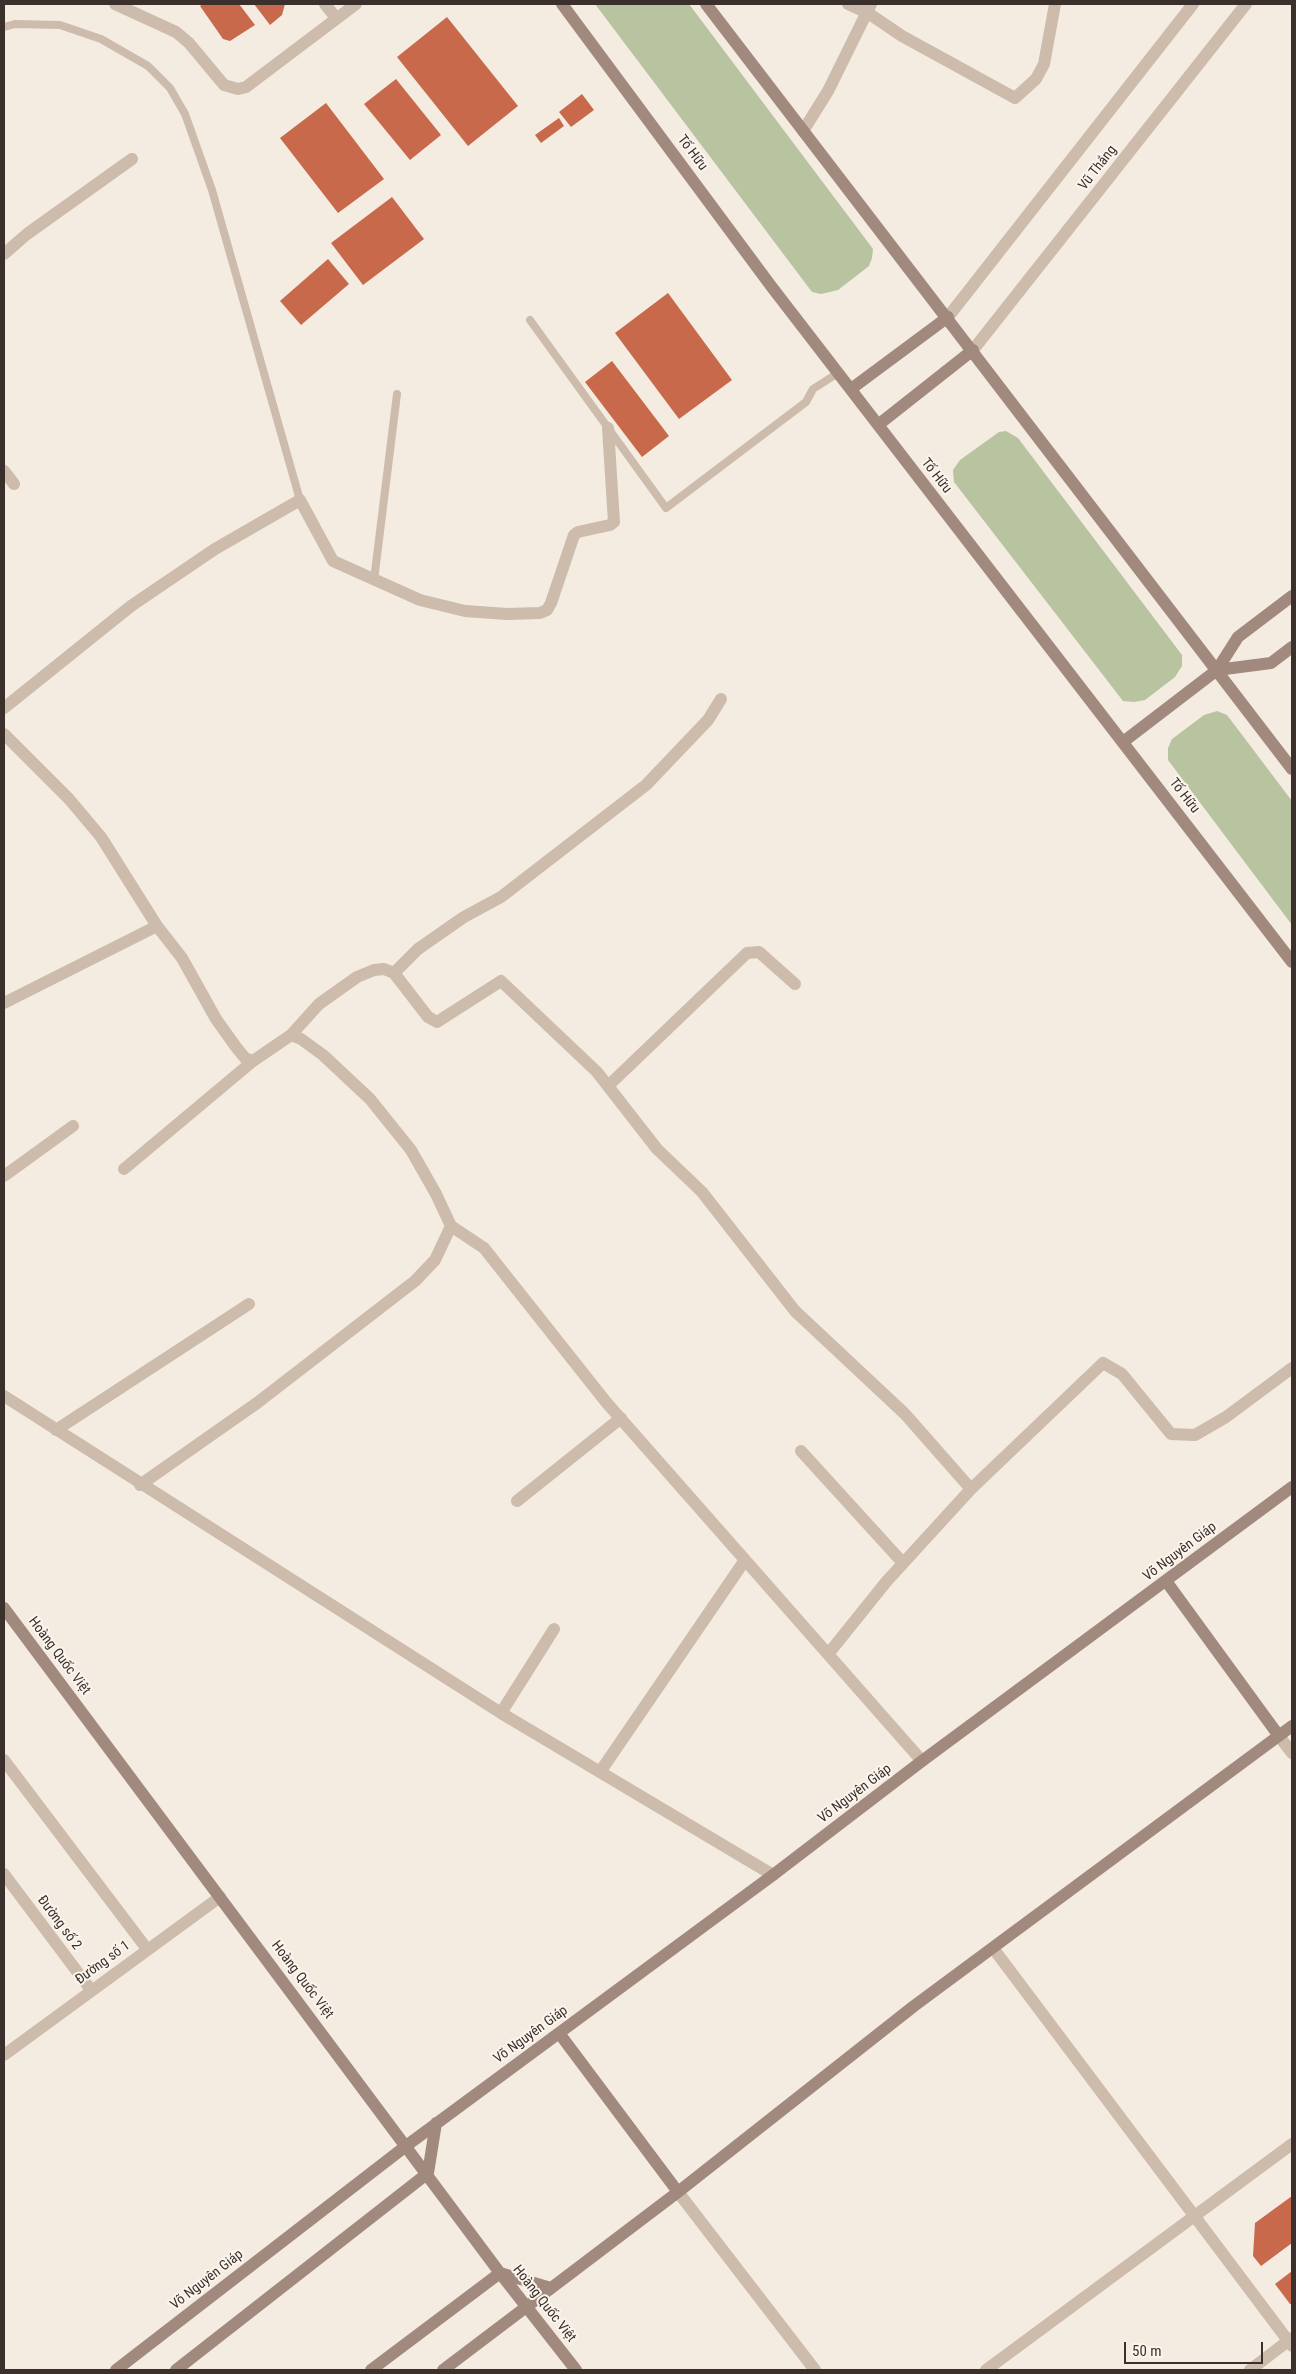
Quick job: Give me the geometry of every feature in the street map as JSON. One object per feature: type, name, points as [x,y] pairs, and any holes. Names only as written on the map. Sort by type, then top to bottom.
[{"type":"street","points":[[115,4],[176,32],[189,43],[224,85],[238,89],[246,86],[356,4]]},
{"type":"street","points":[[325,4],[336,18]]},
{"type":"street","name":"Tố Hữu","points":[[562,4],[838,373],[1292,962]]},
{"type":"street","points":[[706,4],[948,317],[1292,768]]},
{"type":"street","points":[[848,4],[869,8],[902,36],[1015,98],[1036,79],[1044,64],[1055,4]]},
{"type":"street","name":"Vũ Thắng","points":[[948,317],[1193,4]]},
{"type":"street","name":"Vũ Thắng","points":[[972,350],[1246,4]]},
{"type":"street","points":[[803,131],[828,91],[869,8]]},
{"type":"street","points":[[4,254],[27,234],[132,159]]},
{"type":"street","points":[[851,390],[948,317]]},
{"type":"street","points":[[878,424],[972,350]]},
{"type":"street","points":[[4,708],[131,606],[215,549],[300,500],[333,561],[374,580],[420,600],[465,611],[507,614],[540,613],[547,610],[557,589],[574,535],[578,532],[610,526],[614,522],[608,428]]},
{"type":"street","points":[[4,470],[14,484]]},
{"type":"street","points":[[1123,742],[1217,670],[1238,637],[1292,596]]},
{"type":"street","points":[[1217,670],[1271,663],[1292,647]]},
{"type":"street","points":[[394,973],[418,949],[464,917],[501,897],[646,785],[708,720],[721,699]]},
{"type":"street","points":[[4,734],[69,799],[101,837],[157,926],[182,958],[226,1033],[246,1058],[253,1061]]},
{"type":"street","points":[[4,1003],[157,926]]},
{"type":"street","points":[[608,1086],[747,952],[758,952],[795,984]]},
{"type":"street","points":[[124,1169],[253,1061],[291,1035],[319,1004],[357,977],[374,970],[384,969],[394,973],[428,1017],[437,1022],[501,982],[597,1072],[656,1149],[702,1192],[795,1311],[905,1414],[971,1489]]},
{"type":"street","points":[[291,1035],[301,1039],[323,1056],[370,1099],[411,1150],[436,1194],[451,1226],[484,1248],[621,1418],[922,1761]]},
{"type":"street","points":[[4,1176],[73,1126]]},
{"type":"street","points":[[140,1484],[257,1403],[415,1280],[435,1260],[451,1226]]},
{"type":"street","points":[[56,1430],[249,1304]]},
{"type":"street","points":[[829,1653],[903,1563],[971,1489],[1103,1363],[1122,1374],[1171,1434],[1195,1435],[1226,1417],[1292,1368]]},
{"type":"street","points":[[4,1396],[501,1713],[773,1875]]},
{"type":"street","points":[[517,1501],[621,1418]]},
{"type":"street","points":[[801,1451],[903,1563]]},
{"type":"street","name":"Võ Nguyên Giáp","points":[[116,2370],[436,2123],[773,1875],[922,1761],[1292,1487]]},
{"type":"street","points":[[600,1772],[746,1560]]},
{"type":"street","points":[[1166,1581],[1292,1753]]},
{"type":"street","name":"Hoàng Quốc Việt","points":[[4,1608],[428,2173],[500,2273],[528,2306],[576,2370]]},
{"type":"street","points":[[501,1713],[554,1629]]},
{"type":"street","points":[[444,2370],[678,2192],[914,2006],[1292,1726]]},
{"type":"street","points":[[4,1760],[147,1949]]},
{"type":"street","name":"Đường số 2","points":[[4,1874],[91,1990]]},
{"type":"street","name":"Đường số 1","points":[[4,2055],[220,1897]]},
{"type":"street","points":[[993,1948],[1291,2342],[1250,2370]]},
{"type":"street","points":[[559,2033],[815,2370]]},
{"type":"street","points":[[176,2370],[428,2173],[436,2123]]},
{"type":"street","points":[[986,2370],[1196,2217],[1292,2144]]},
{"type":"street","points":[[371,2370],[500,2273],[551,2288]]},
{"type":"lane","points":[[4,27],[15,24],[60,25],[101,39],[148,66],[170,88],[185,114],[212,190],[300,500]]},
{"type":"lane","points":[[530,320],[666,508],[806,402],[813,389],[838,373]]},
{"type":"lane","points":[[374,580],[397,394]]},
{"type":"green space","points":[[595,4],[689,4],[873,249],[869,266],[838,290],[821,294],[812,292]]},
{"type":"green space","points":[[1006,431],[1018,438],[1182,655],[1182,666],[1175,677],[1145,700],[1123,701],[954,482],[953,470],[960,460],[999,432]]},
{"type":"green space","points":[[1217,711],[1227,715],[1292,801],[1292,925],[1168,760],[1168,748],[1172,739],[1204,715]]},
{"type":"building","points":[[203,4],[239,4],[255,25],[230,41],[223,39],[200,6]]},
{"type":"building","points":[[254,4],[285,4],[282,15],[270,25]]},
{"type":"building","points":[[447,17],[518,106],[468,146],[397,57]]},
{"type":"building","points":[[396,79],[441,135],[410,160],[364,104]]},
{"type":"building","points":[[582,94],[594,110],[571,127],[559,112]]},
{"type":"building","points":[[326,103],[384,179],[338,213],[280,138]]},
{"type":"building","points":[[559,118],[564,126],[541,143],[535,135]]},
{"type":"building","points":[[392,197],[424,239],[363,285],[331,243]]},
{"type":"building","points":[[328,259],[349,284],[301,325],[280,301]]},
{"type":"building","points":[[668,293],[732,380],[679,419],[615,333]]},
{"type":"building","points":[[612,361],[669,436],[642,457],[585,382]]},
{"type":"building","points":[[1292,2196],[1292,2243],[1261,2266],[1253,2256],[1255,2223]]},
{"type":"building","points":[[1292,2271],[1292,2304],[1290,2304],[1275,2284]]}]
